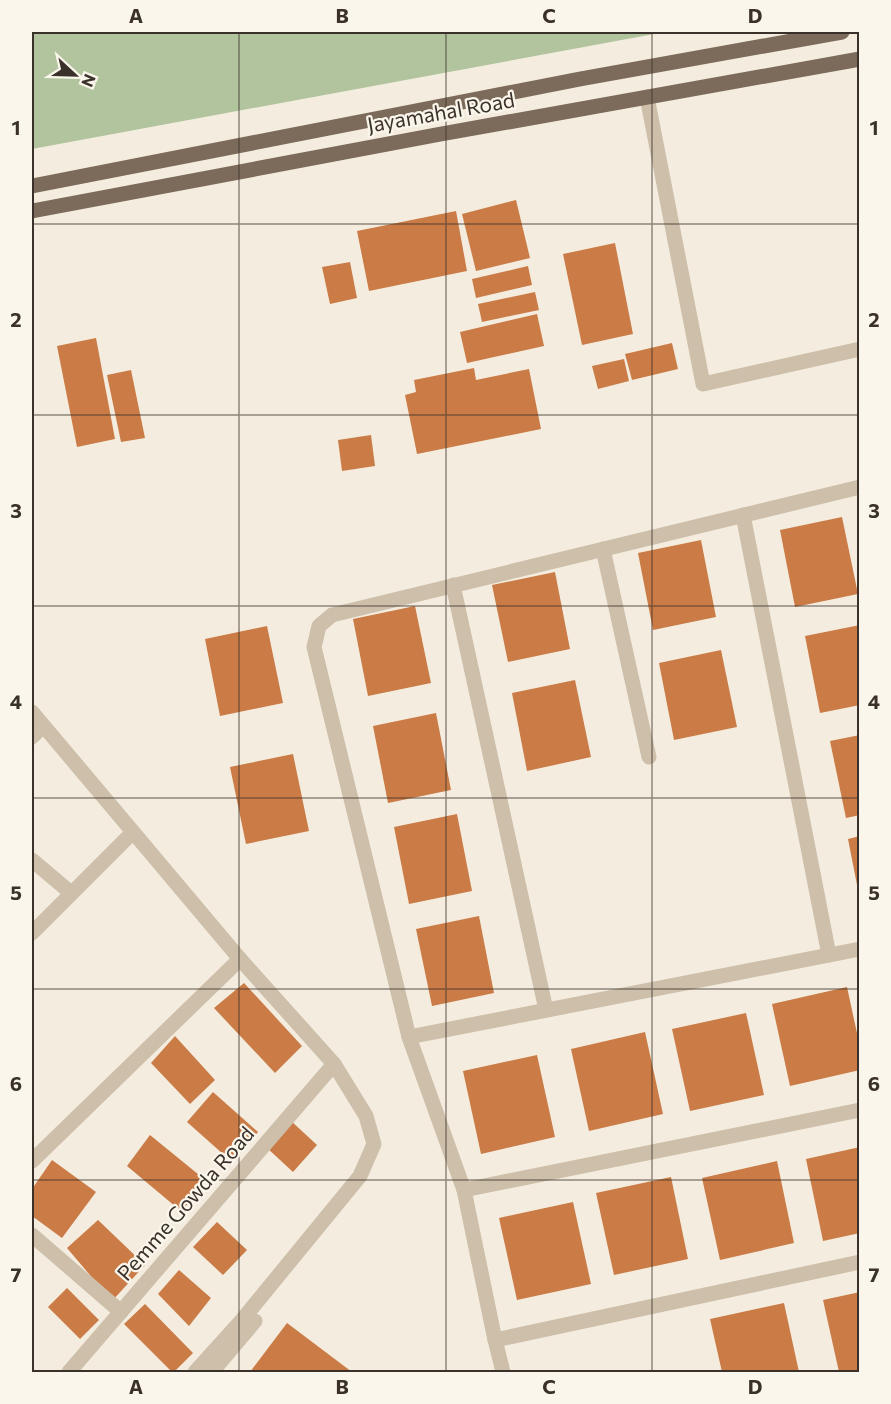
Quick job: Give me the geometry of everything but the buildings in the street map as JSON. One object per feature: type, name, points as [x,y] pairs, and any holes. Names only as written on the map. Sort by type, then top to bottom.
[{"type":"main road","name":"Jayamahal Road","points":[[32,186],[524,90],[842,32]]},
{"type":"main road","name":"Jayamahal Road","points":[[32,211],[429,136],[860,59]]},
{"type":"street","points":[[647,97],[703,384],[860,349]]},
{"type":"street","points":[[503,1372],[464,1190],[409,1037],[314,647],[319,626],[332,615],[860,487]]},
{"type":"street","points":[[743,515],[829,955]]},
{"type":"street","points":[[603,549],[649,756]]},
{"type":"street","points":[[453,585],[546,1010]]},
{"type":"street","points":[[32,712],[240,959],[334,1064],[366,1116],[374,1144],[360,1176],[242,1320],[195,1372]]},
{"type":"street","points":[[32,737],[43,726]]},
{"type":"street","points":[[32,933],[133,832]]},
{"type":"street","points":[[32,860],[71,894]]},
{"type":"street","points":[[409,1037],[860,950]]},
{"type":"street","points":[[32,1161],[240,959]]},
{"type":"street","name":"Pemme Gowda Road","points":[[69,1372],[334,1064]]},
{"type":"street","points":[[464,1190],[860,1110]]},
{"type":"street","points":[[32,1235],[121,1312]]},
{"type":"street","points":[[495,1340],[860,1262]]},
{"type":"street","points":[[212,1372],[255,1321]]},
{"type":"green space","points":[[32,32],[665,32],[32,149]]}]
